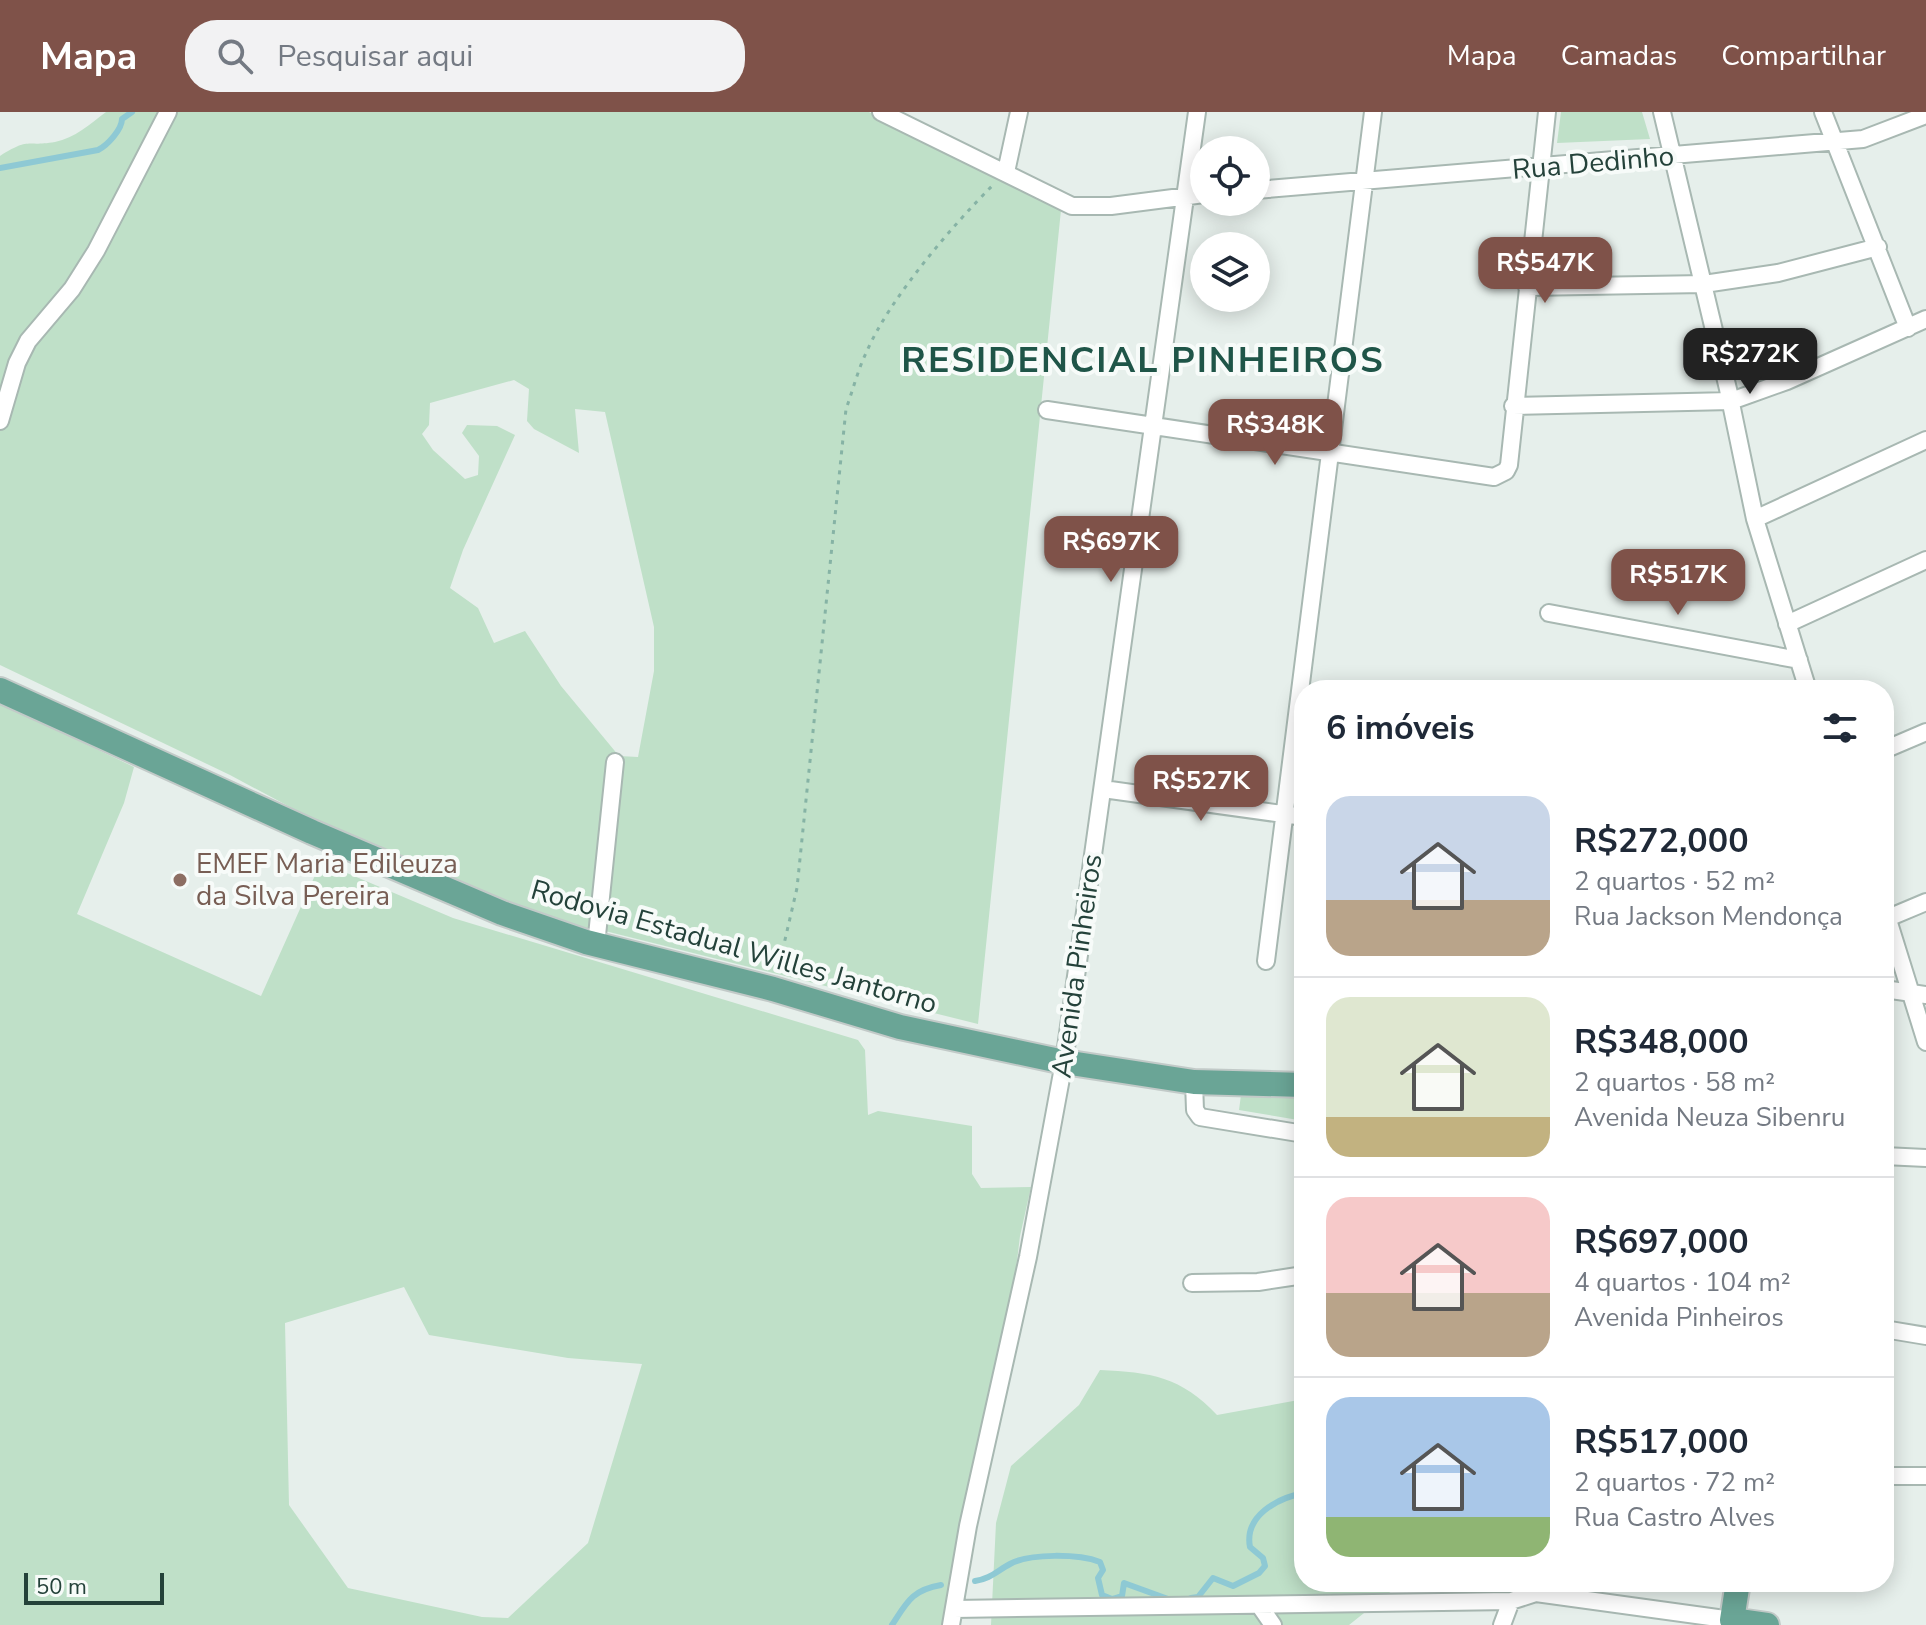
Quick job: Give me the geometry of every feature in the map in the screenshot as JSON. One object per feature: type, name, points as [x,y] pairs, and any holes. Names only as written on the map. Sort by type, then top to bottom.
[{"type":"main road","name":"Rodovia Estadual Willes Jantorno","points":[[0,690],[312,832],[502,913],[596,945],[773,989],[900,1027],[1064,1062],[1194,1082],[1294,1085]]},
{"type":"main road","points":[[1737,1592],[1732,1623],[1767,1625]]},
{"type":"street","points":[[0,421],[17,363],[28,341],[72,289],[96,251],[168,112]]},
{"type":"street","points":[[881,112],[1006,172],[1062,203],[1081,207],[1190,196]]},
{"type":"street","points":[[1006,172],[1019,112]]},
{"type":"street","name":"Avenida Pinheiros","points":[[952,1617],[968,1526],[1025,1272],[1064,1062],[1197,112]]},
{"type":"street","points":[[1303,680],[1373,112]]},
{"type":"street","points":[[1047,410],[1332,455],[1494,477],[1501,475],[1509,465],[1547,112]]},
{"type":"street","points":[[1662,112],[1731,401],[1755,519],[1805,680]]},
{"type":"street","points":[[1823,112],[1908,328]]},
{"type":"street","name":"Rua Dedinho","points":[[1270,189],[1863,139],[1926,115]]},
{"type":"street","points":[[1527,287],[1704,284],[1778,273],[1878,247]]},
{"type":"street","points":[[1513,406],[1731,401],[1787,381],[1926,319]]},
{"type":"street","points":[[1755,519],[1926,440]]},
{"type":"street","points":[[1787,624],[1926,560]]},
{"type":"street","points":[[1549,613],[1799,660]]},
{"type":"street","points":[[1894,746],[1926,732]]},
{"type":"street","points":[[1266,961],[1294,752]]},
{"type":"street","points":[[596,945],[615,762]]},
{"type":"street","points":[[1103,789],[1294,815]]},
{"type":"street","points":[[1894,911],[1926,902]]},
{"type":"street","points":[[1894,932],[1920,994],[1926,1042]]},
{"type":"street","points":[[1894,990],[1920,994]]},
{"type":"street","points":[[1194,1082],[1195,1110],[1200,1117],[1294,1132]]},
{"type":"street","points":[[1894,1156],[1926,1158]]},
{"type":"street","points":[[1192,1283],[1258,1282],[1294,1277]]},
{"type":"street","points":[[1894,1331],[1926,1336]]},
{"type":"street","points":[[1894,1476],[1926,1476]]},
{"type":"street","points":[[952,1617],[1259,1605],[1511,1601],[1536,1593],[1732,1623]]},
{"type":"street","points":[[1502,1625],[1511,1601]]},
{"type":"street","points":[[1259,1605],[1273,1625]]},
{"type":"path","points":[[773,989],[797,888],[846,409],[867,349],[900,296],[970,208],[1006,172]]},
{"type":"green space","points":[[106,112],[869,112],[1061,210],[978,1024],[605,931],[594,935],[402,867],[230,775],[0,665],[0,156],[23,145],[62,140]],"holes":[[[514,380],[529,389],[527,421],[534,429],[579,453],[575,409],[605,412],[654,627],[654,671],[638,757],[619,756],[561,686],[525,631],[494,643],[478,608],[450,588],[463,550],[515,435],[497,426],[467,425],[462,433],[479,456],[478,475],[465,479],[433,450],[422,434],[429,425],[430,403]]]},
{"type":"green space","points":[[1561,112],[1642,112],[1650,139],[1557,143]]},
{"type":"green space","points":[[0,703],[134,767],[124,803],[77,914],[261,996],[321,862],[453,918],[858,1040],[865,1050],[868,1115],[878,1111],[972,1126],[972,1174],[981,1188],[1031,1187],[1020,1236],[1007,1344],[958,1536],[964,1584],[950,1625],[0,1625]],"holes":[[[404,1287],[429,1335],[568,1358],[642,1364],[588,1543],[508,1618],[482,1617],[348,1588],[289,1505],[285,1323]]]},
{"type":"green space","points":[[1241,1095],[1294,1098],[1294,1119],[1239,1110]]},
{"type":"green space","points":[[1100,1370],[1164,1379],[1191,1392],[1217,1415],[1294,1401],[1294,1592],[1390,1592],[1349,1625],[991,1625],[996,1523],[1011,1466],[1079,1405]]},
{"type":"waterway","points":[[0,168],[98,150],[114,136],[122,119],[132,112]]},
{"type":"waterway","points":[[1191,1598],[1198,1597],[1213,1578],[1233,1586],[1259,1573],[1265,1566],[1263,1558],[1250,1547],[1252,1526],[1273,1504],[1294,1496]]},
{"type":"waterway","points":[[975,1581],[989,1577],[1019,1560],[1068,1556],[1100,1562],[1103,1570],[1098,1578],[1102,1595],[1112,1599],[1122,1596],[1124,1583],[1168,1599]]},
{"type":"waterway","points":[[892,1625],[917,1594],[941,1585]]},
{"type":"place","name":"EMEF Maria Edileuza da Silva Pereira","points":[[180,880]]},
{"type":"district","name":"RESIDENCIAL PINHEIROS","points":[[1143,360]]}]
